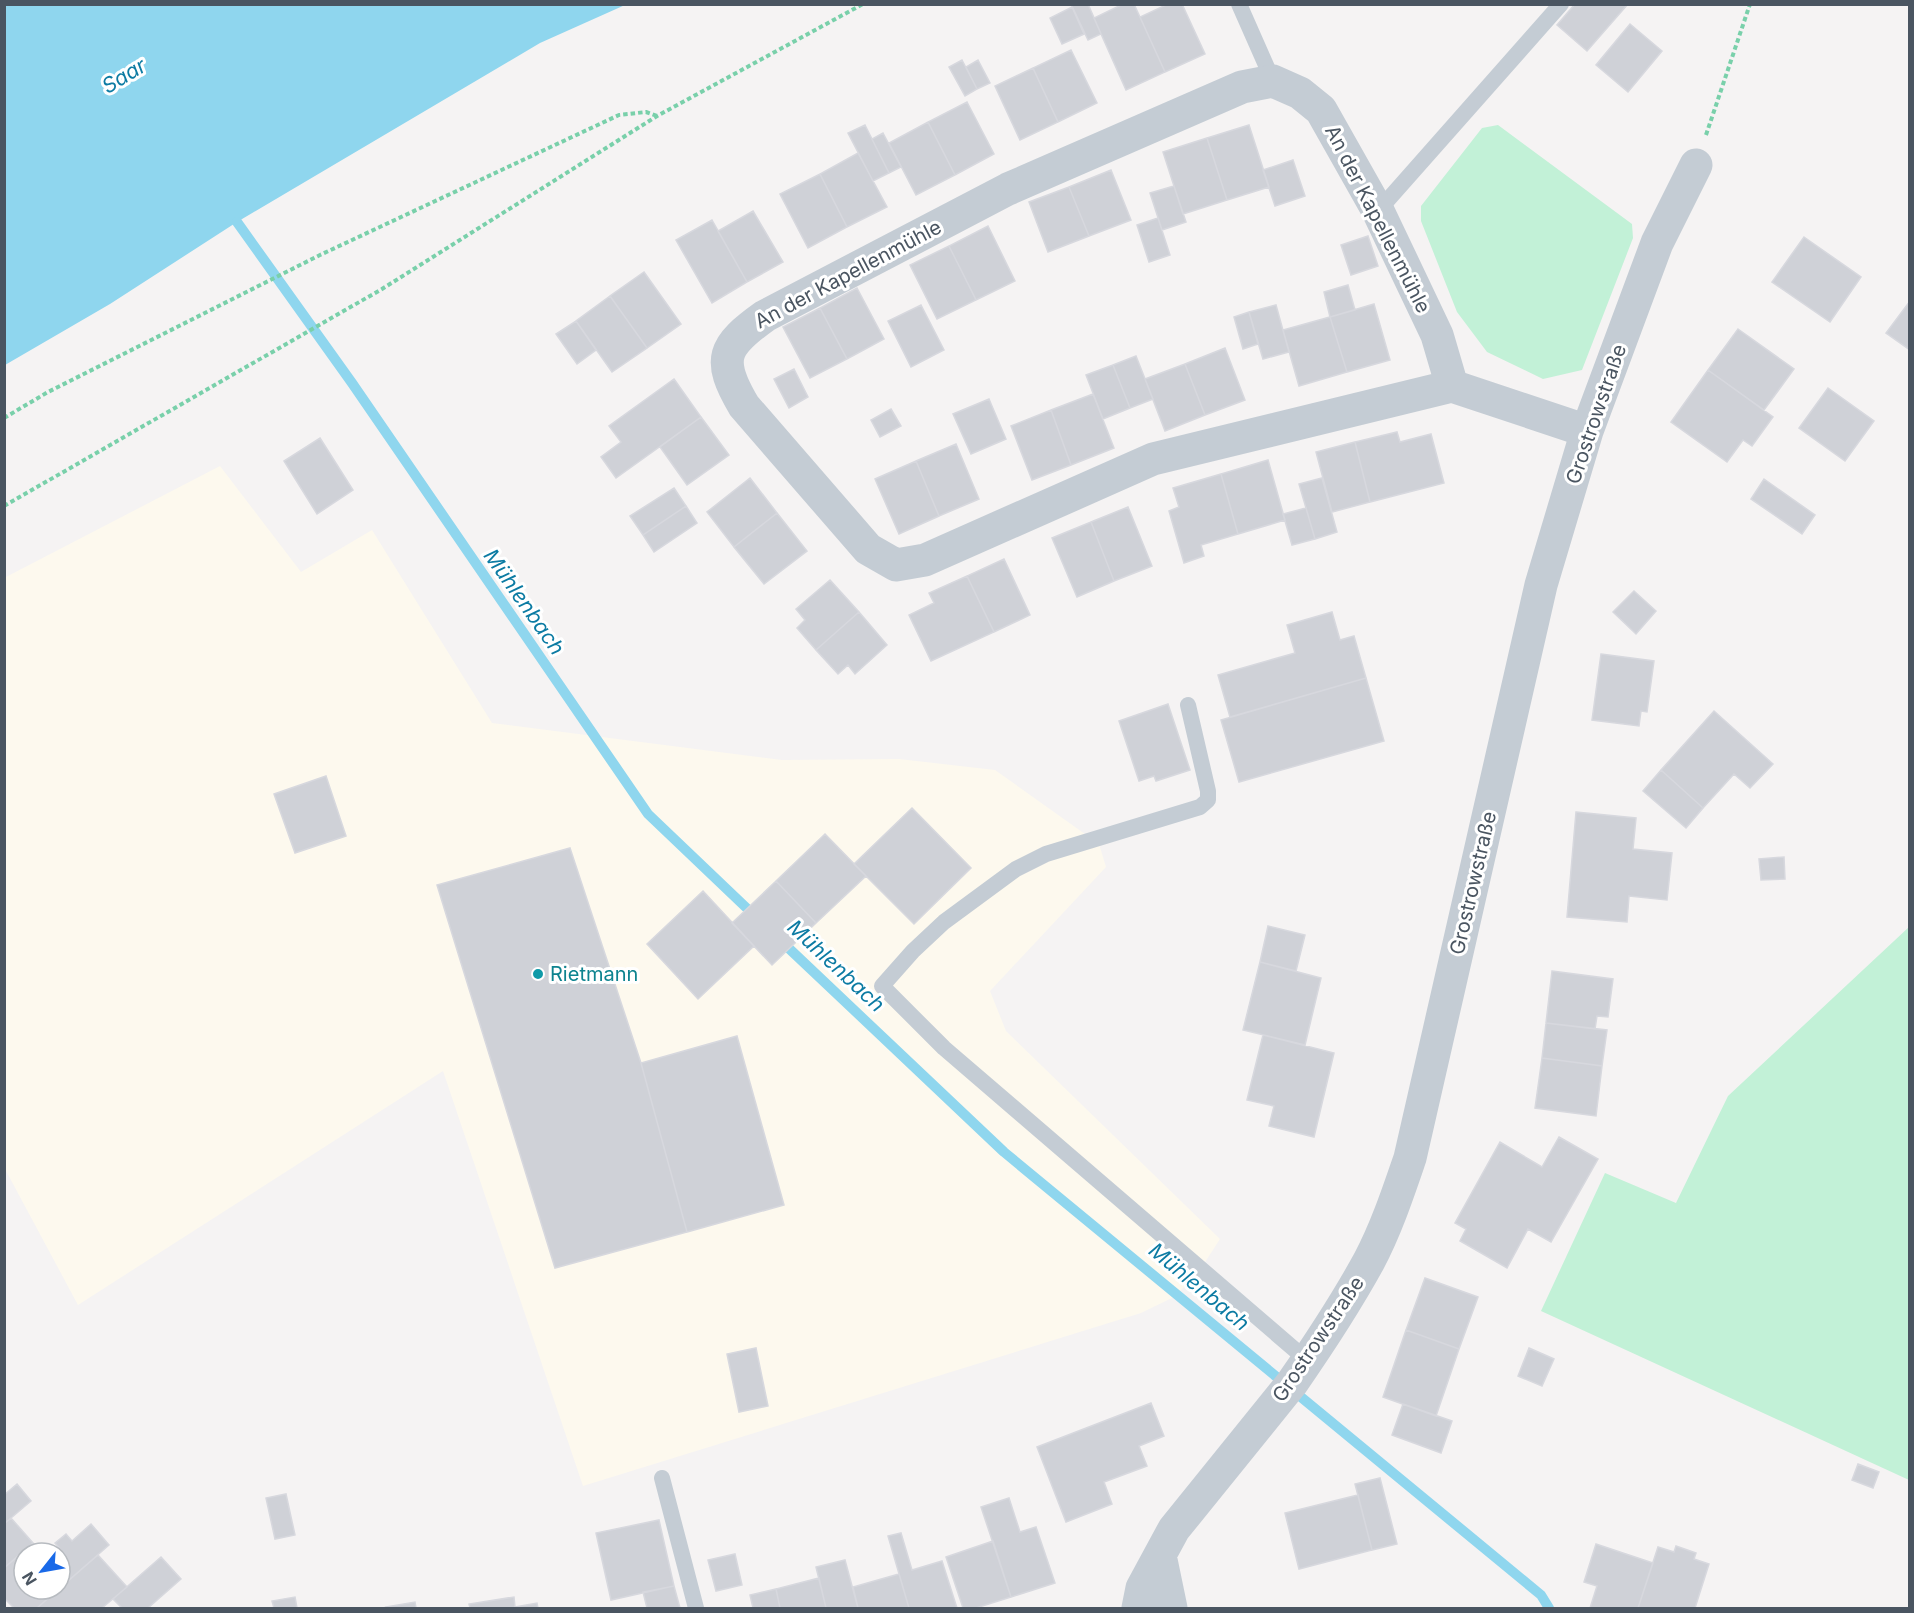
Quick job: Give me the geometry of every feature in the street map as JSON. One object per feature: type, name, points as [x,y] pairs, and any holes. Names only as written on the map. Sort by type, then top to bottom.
[{"type":"street","name":"An der Kapellenmühle","points":[[1273,81],[1300,93],[1321,110],[1378,211],[1437,335],[1452,386],[1153,459],[926,560],[896,565],[867,549],[744,406],[729,382],[727,353],[739,335],[765,316],[1008,189],[1242,87],[1273,81]]},
{"type":"street","name":"Grostrowstraße","points":[[1138,1608],[1142,1588],[1174,1529],[1308,1361],[1369,1260],[1392,1210],[1410,1158],[1541,585],[1587,431],[1657,243],[1696,165]]},
{"type":"street","points":[[1452,386],[1587,431]]},
{"type":"street","points":[[1160,1555],[1171,1608]]},
{"type":"lane","points":[[1239,4],[1273,81]]},
{"type":"lane","points":[[1378,211],[1562,4]]},
{"type":"lane","points":[[1188,705],[1208,791],[1208,800],[1200,807],[1046,854],[1016,869],[944,922],[913,951],[882,986],[944,1048],[1308,1361]]},
{"type":"lane","points":[[662,1478],[696,1608]]},
{"type":"path","points":[[4,507],[382,289],[657,116],[863,4]]},
{"type":"path","points":[[1696,165],[1750,4]]},
{"type":"path","points":[[4,418],[48,392],[320,255],[619,115],[646,112],[657,116]]},
{"type":"shaded area","points":[[220,466],[301,572],[372,530],[492,723],[782,760],[899,759],[995,770],[1099,844],[1106,867],[990,991],[1006,1031],[1220,1239],[1198,1273],[1174,1297],[1141,1313],[583,1486],[443,1071],[78,1305],[5,1169],[4,578]]},
{"type":"green space","points":[[1498,125],[1632,224],[1633,238],[1582,370],[1543,379],[1487,352],[1457,312],[1421,221],[1421,206],[1482,128]]},
{"type":"green space","points":[[1909,927],[1909,1480],[1541,1311],[1605,1173],[1676,1203],[1728,1096]]},
{"type":"water","name":"Saar","points":[[5,4],[625,5],[540,43],[237,222],[110,304],[5,365]]},
{"type":"building","points":[[1071,4],[1088,4],[1101,34],[1088,40]]},
{"type":"building","points":[[1123,4],[1134,4],[1165,72],[1126,90],[1094,18]]},
{"type":"building","points":[[1168,4],[1182,4],[1205,54],[1165,72],[1140,17]]},
{"type":"building","points":[[1575,4],[1628,4],[1587,51],[1557,25]]},
{"type":"building","points":[[1072,7],[1084,34],[1062,44],[1050,18]]},
{"type":"building","points":[[1630,24],[1662,51],[1628,92],[1596,65]]},
{"type":"building","points":[[1071,50],[1097,103],[1058,122],[1033,68]]},
{"type":"building","points":[[962,60],[977,89],[965,96],[949,67]]},
{"type":"building","points":[[978,60],[990,83],[977,89],[966,67]]},
{"type":"building","points":[[1033,68],[1058,122],[1020,140],[995,86]]},
{"type":"building","points":[[967,102],[994,154],[955,175],[928,122]]},
{"type":"building","points":[[928,122],[955,175],[916,195],[889,143]]},
{"type":"building","points":[[865,125],[889,173],[873,181],[848,133]]},
{"type":"building","points":[[1249,125],[1269,187],[1227,200],[1207,138]]},
{"type":"building","points":[[883,133],[901,167],[889,173],[872,139]]},
{"type":"building","points":[[1207,138],[1227,200],[1183,214],[1163,152]]},
{"type":"building","points":[[858,153],[887,207],[847,227],[820,174]]},
{"type":"building","points":[[1293,160],[1305,196],[1275,206],[1263,170]]},
{"type":"building","points":[[1111,170],[1131,220],[1089,236],[1069,187]]},
{"type":"building","points":[[820,174],[847,227],[808,248],[780,194]]},
{"type":"building","points":[[1174,186],[1186,222],[1162,230],[1150,193]]},
{"type":"building","points":[[1069,187],[1089,236],[1048,252],[1029,202]]},
{"type":"building","points":[[753,211],[783,262],[747,282],[718,231]]},
{"type":"building","points":[[1158,218],[1170,255],[1149,262],[1137,225]]},
{"type":"building","points":[[712,220],[747,282],[712,303],[676,240]]},
{"type":"building","points":[[988,226],[1015,281],[976,300],[949,246]]},
{"type":"building","points":[[1368,236],[1378,266],[1351,275],[1341,245]]},
{"type":"building","points":[[1804,237],[1861,277],[1830,322],[1772,282]]},
{"type":"building","points":[[949,246],[976,300],[937,319],[910,265]]},
{"type":"building","points":[[644,272],[681,324],[647,348],[610,296]]},
{"type":"building","points":[[1348,285],[1355,310],[1330,317],[1324,292]]},
{"type":"building","points":[[857,288],[884,339],[847,359],[820,308]]},
{"type":"building","points":[[610,296],[647,348],[612,372],[576,321]]},
{"type":"building","points":[[1910,301],[1910,350],[1886,333]]},
{"type":"building","points":[[1374,304],[1390,360],[1347,372],[1330,317]]},
{"type":"building","points":[[921,305],[944,350],[911,367],[888,321]]},
{"type":"building","points":[[1276,305],[1289,352],[1263,359],[1249,312]]},
{"type":"building","points":[[820,308],[847,359],[810,378],[783,327]]},
{"type":"building","points":[[1249,312],[1258,344],[1243,349],[1234,317]]},
{"type":"building","points":[[1330,317],[1347,372],[1299,386],[1283,330]]},
{"type":"building","points":[[576,321],[596,350],[577,364],[556,334]]},
{"type":"building","points":[[1738,329],[1794,369],[1764,410],[1708,370]]},
{"type":"building","points":[[1225,348],[1245,400],[1205,415],[1185,364]]},
{"type":"building","points":[[1136,356],[1153,399],[1130,408],[1113,365]]},
{"type":"building","points":[[1185,364],[1205,415],[1165,431],[1145,379]]},
{"type":"building","points":[[1113,365],[1130,408],[1103,419],[1086,375]]},
{"type":"building","points":[[794,369],[808,397],[789,408],[774,379]]},
{"type":"building","points":[[1708,370],[1773,417],[1752,446],[1743,440],[1727,462],[1671,422]]},
{"type":"building","points":[[674,379],[701,417],[616,478],[601,457],[621,442],[609,426]]},
{"type":"building","points":[[1828,388],[1874,421],[1845,461],[1799,428]]},
{"type":"building","points":[[1093,394],[1114,448],[1071,465],[1051,410]]},
{"type":"building","points":[[989,399],[1006,439],[971,454],[953,414]]},
{"type":"building","points":[[891,409],[901,426],[880,437],[871,420]]},
{"type":"building","points":[[1051,410],[1071,465],[1032,480],[1011,426]]},
{"type":"building","points":[[701,417],[729,455],[687,485],[660,447]]},
{"type":"building","points":[[1397,432],[1400,442],[1431,434],[1444,483],[1370,502],[1355,442]]},
{"type":"building","points":[[320,438],[353,490],[317,514],[284,461]]},
{"type":"building","points":[[1355,442],[1370,502],[1332,512],[1316,452]]},
{"type":"building","points":[[956,444],[979,499],[939,516],[916,461]]},
{"type":"building","points":[[1268,460],[1285,520],[1238,534],[1221,474]]},
{"type":"building","points":[[916,461],[939,516],[899,534],[875,479]]},
{"type":"building","points":[[1221,474],[1238,534],[1201,545],[1204,556],[1184,563],[1169,511],[1179,507],[1173,488]]},
{"type":"building","points":[[750,478],[777,513],[734,547],[707,512]]},
{"type":"building","points":[[1322,478],[1337,532],[1315,539],[1299,484]]},
{"type":"building","points":[[1764,479],[1815,515],[1802,534],[1751,499]]},
{"type":"building","points":[[674,488],[686,506],[643,535],[630,516]]},
{"type":"building","points":[[686,506],[697,523],[654,552],[643,535]]},
{"type":"building","points":[[1128,507],[1152,566],[1114,581],[1091,522]]},
{"type":"building","points":[[1306,508],[1315,539],[1292,545],[1283,514]]},
{"type":"building","points":[[777,513],[807,551],[764,584],[734,547]]},
{"type":"building","points":[[1091,522],[1114,581],[1077,597],[1052,538]]},
{"type":"building","points":[[1004,559],[1030,615],[994,632],[967,576]]},
{"type":"building","points":[[967,576],[994,632],[931,661],[909,615],[934,603],[929,593]]},
{"type":"building","points":[[830,580],[859,612],[816,650],[797,628],[805,620],[796,609]]},
{"type":"building","points":[[1634,591],[1656,611],[1636,634],[1613,612]]},
{"type":"building","points":[[859,612],[887,645],[855,674],[848,665],[838,674],[816,650]]},
{"type":"building","points":[[1332,612],[1340,640],[1354,636],[1366,678],[1230,717],[1218,675],[1295,653],[1287,625]]},
{"type":"building","points":[[1601,654],[1654,661],[1647,712],[1641,711],[1639,726],[1592,720]]},
{"type":"building","points":[[1366,678],[1384,741],[1239,782],[1221,720]]},
{"type":"building","points":[[1168,704],[1190,770],[1156,781],[1154,776],[1139,781],[1119,721]]},
{"type":"building","points":[[1714,711],[1773,764],[1750,788],[1734,774],[1703,808],[1661,770]]},
{"type":"building","points":[[1661,770],[1703,808],[1686,828],[1643,791]]},
{"type":"building","points":[[326,776],[346,836],[295,853],[274,794]]},
{"type":"building","points":[[912,808],[971,868],[914,924],[854,864]]},
{"type":"building","points":[[1576,812],[1636,818],[1633,849],[1672,853],[1667,900],[1629,896],[1627,922],[1567,917]]},
{"type":"building","points":[[825,834],[866,876],[816,923],[776,881]]},
{"type":"building","name":"Rietmann","points":[[570,848],[641,1063],[687,1232],[555,1268],[437,885]]},
{"type":"building","points":[[1784,857],[1785,879],[1761,880],[1759,859]]},
{"type":"building","points":[[776,881],[816,923],[772,965],[732,923]]},
{"type":"building","points":[[703,891],[754,946],[698,999],[647,944]]},
{"type":"building","points":[[1268,926],[1305,935],[1296,971],[1260,962]]},
{"type":"building","points":[[1260,962],[1321,978],[1305,1045],[1243,1030]]},
{"type":"building","points":[[1552,971],[1613,979],[1608,1017],[1597,1016],[1595,1029],[1546,1023]]},
{"type":"building","points":[[1546,1023],[1607,1030],[1602,1066],[1542,1058]]},
{"type":"building","points":[[1263,1035],[1334,1053],[1314,1137],[1269,1126],[1274,1106],[1247,1100]]},
{"type":"building","points":[[737,1036],[784,1205],[687,1232],[641,1063]]},
{"type":"building","points":[[1542,1058],[1602,1066],[1596,1116],[1535,1108]]},
{"type":"building","points":[[1559,1137],[1598,1159],[1551,1242],[1528,1229],[1507,1268],[1460,1241],[1466,1229],[1455,1223],[1500,1142],[1542,1167]]},
{"type":"building","points":[[1425,1278],[1478,1297],[1459,1349],[1406,1330]]},
{"type":"building","points":[[1406,1330],[1459,1349],[1436,1416],[1383,1397]]},
{"type":"building","points":[[756,1348],[768,1406],[739,1412],[727,1354]]},
{"type":"building","points":[[1529,1348],[1554,1359],[1542,1386],[1518,1376]]},
{"type":"building","points":[[1151,1403],[1164,1436],[1139,1446],[1147,1466],[1104,1482],[1112,1504],[1066,1522],[1037,1447]]},
{"type":"building","points":[[1403,1404],[1452,1421],[1441,1453],[1392,1435]]},
{"type":"building","points":[[1858,1464],[1879,1472],[1873,1488],[1852,1480]]},
{"type":"building","points":[[1380,1478],[1397,1544],[1372,1550],[1355,1484]]},
{"type":"building","points":[[17,1484],[31,1501],[4,1524],[4,1495]]},
{"type":"building","points":[[286,1494],[295,1535],[275,1539],[266,1498]]},
{"type":"building","points":[[1358,1495],[1372,1550],[1299,1569],[1285,1513]]},
{"type":"building","points":[[1009,1498],[1020,1532],[1036,1527],[1055,1583],[1011,1597],[981,1507]]},
{"type":"building","points":[[11,1518],[31,1541],[12,1541],[12,1561],[4,1568],[4,1524]]},
{"type":"building","points":[[659,1520],[674,1586],[611,1600],[596,1533]]},
{"type":"building","points":[[91,1524],[109,1545],[72,1577],[72,1541]]},
{"type":"building","points":[[901,1533],[912,1570],[942,1561],[957,1608],[909,1608],[888,1536]]},
{"type":"building","points":[[66,1534],[72,1541],[57,1541]]},
{"type":"building","points":[[993,1541],[1011,1597],[976,1608],[963,1608],[946,1557]]},
{"type":"building","points":[[1596,1544],[1653,1563],[1638,1608],[1590,1608],[1597,1586],[1584,1582]]},
{"type":"building","points":[[1676,1546],[1696,1553],[1694,1559],[1709,1564],[1695,1608],[1638,1608],[1658,1547],[1674,1552]]},
{"type":"building","points":[[735,1554],[742,1585],[716,1591],[708,1560]]},
{"type":"building","points":[[98,1555],[127,1587],[102,1608],[37,1608],[45,1601],[72,1601],[72,1578]]},
{"type":"building","points":[[161,1557],[181,1579],[148,1608],[122,1608],[113,1599]]},
{"type":"building","points":[[845,1560],[858,1608],[826,1608],[816,1567]]},
{"type":"building","points":[[12,1561],[12,1601],[45,1601],[37,1608],[14,1608],[4,1598],[4,1568]]},
{"type":"building","points":[[899,1574],[909,1608],[858,1608],[853,1587]]},
{"type":"building","points":[[819,1578],[826,1608],[780,1608],[776,1589]]},
{"type":"building","points":[[674,1586],[680,1608],[647,1608],[643,1592]]},
{"type":"building","points":[[776,1589],[780,1608],[753,1608],[750,1595]]},
{"type":"building","points":[[295,1597],[297,1608],[274,1608],[272,1601]]},
{"type":"building","points":[[514,1597],[515,1607],[537,1603],[538,1608],[470,1608],[469,1604]]},
{"type":"building","points":[[415,1602],[416,1608],[386,1607]]},
{"type":"waterway","name":"Mühlenbach","points":[[237,222],[352,383],[648,814],[756,917]]},
{"type":"waterway","name":"Mühlenbach","points":[[780,940],[1004,1152],[1541,1595],[1549,1608]]},
{"type":"place","name":"Rietmann","points":[[538,974]]}]
